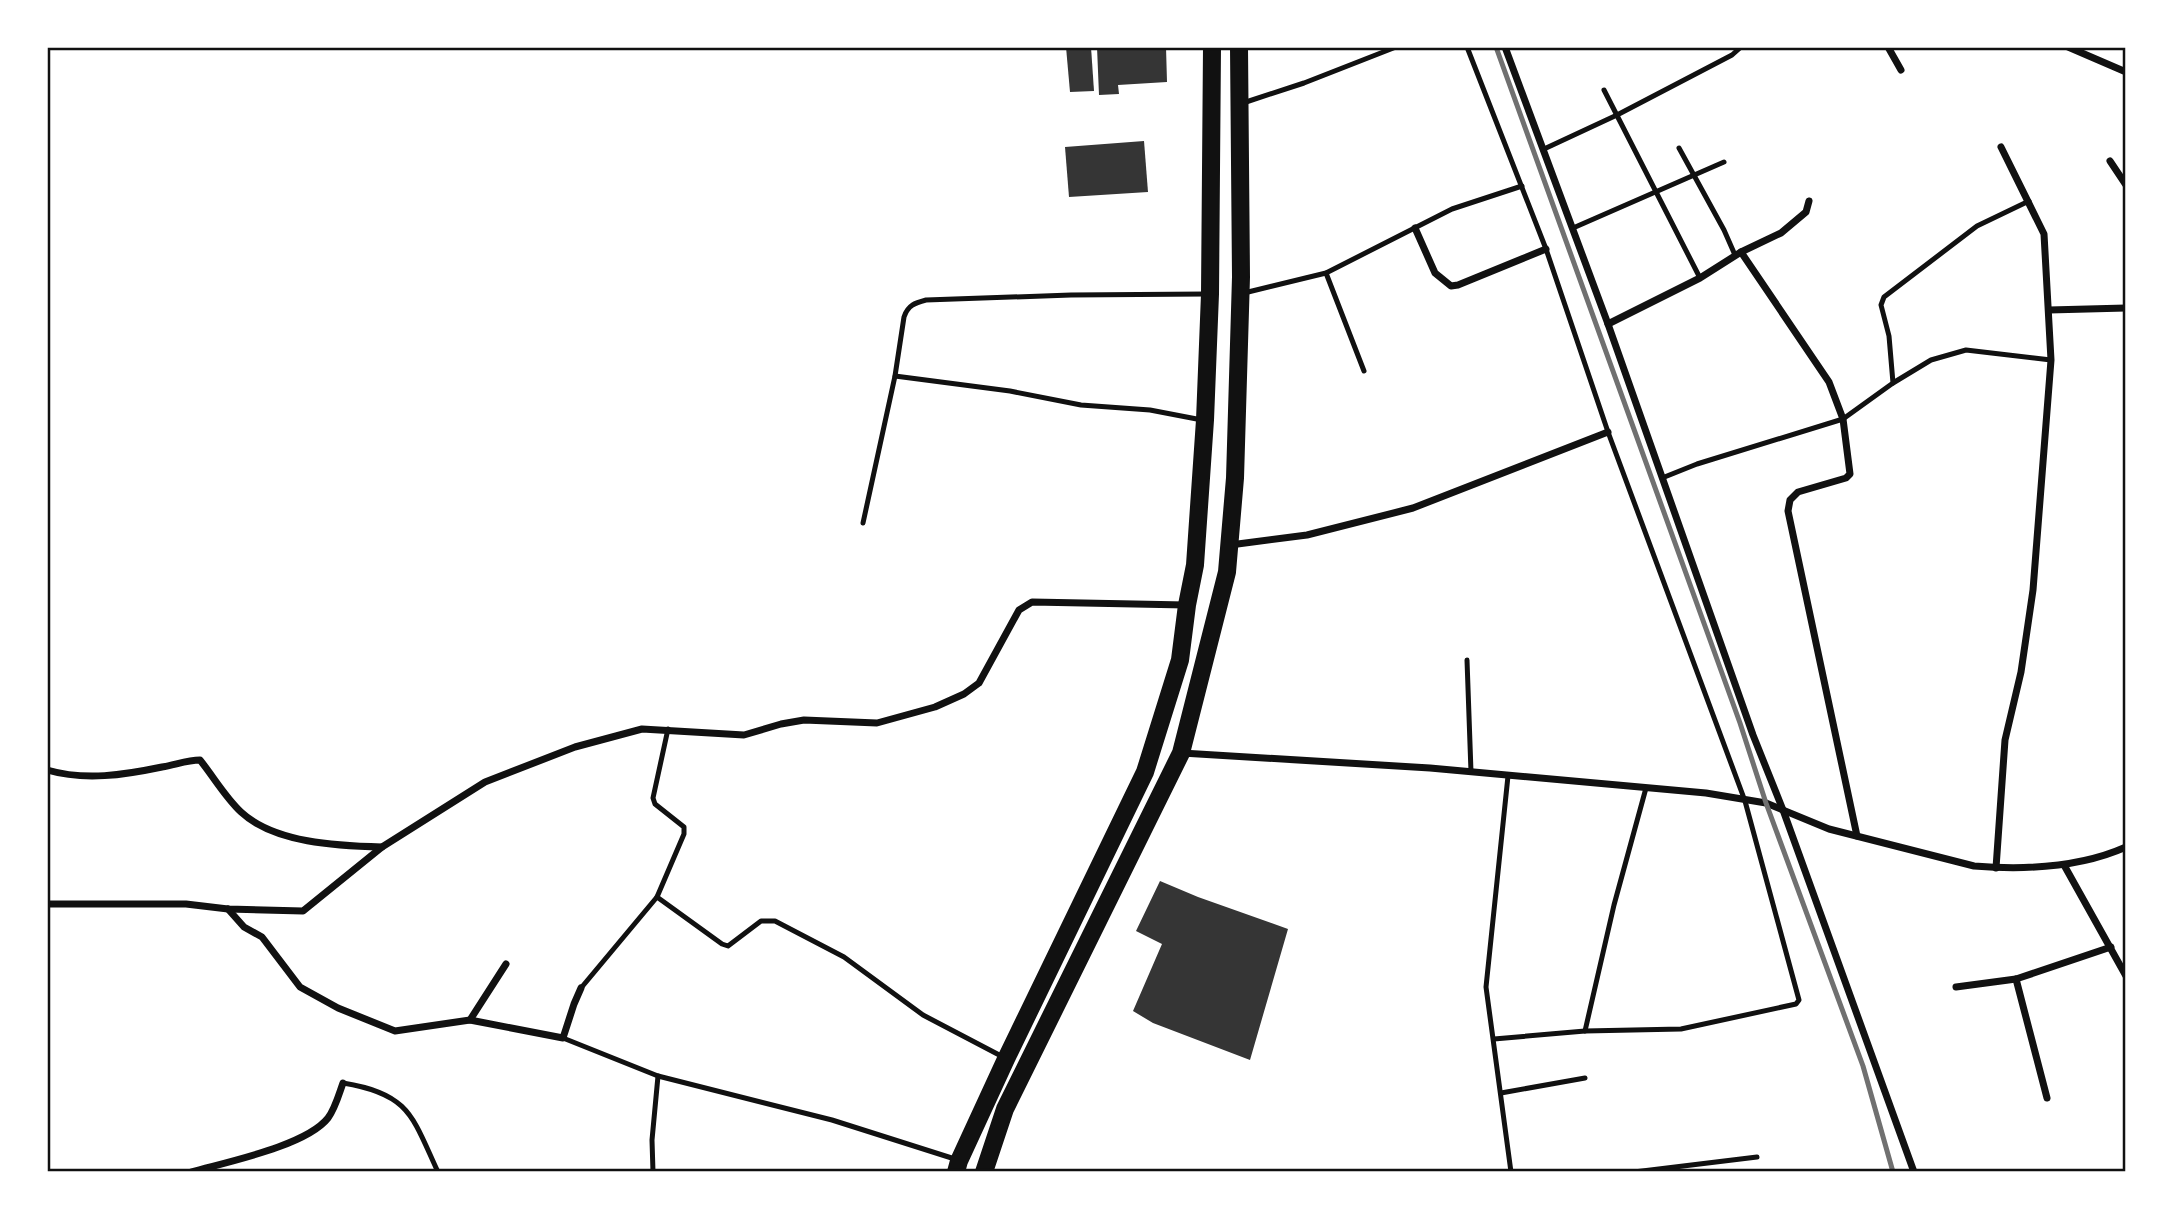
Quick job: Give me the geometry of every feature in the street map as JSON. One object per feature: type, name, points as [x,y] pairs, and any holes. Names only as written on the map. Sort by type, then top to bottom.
[{"type":"highway","points":[[958,1166],[1006,1059],[1145,772],[1180,660],[1195,565],[1205,420],[1210,294],[1212,47]]},
{"type":"highway","points":[[984,1172],[1005,1109],[1181,753],[1227,572],[1235,478],[1241,294],[1239,47]]},
{"type":"highway","points":[[1210,294],[1241,294]]},
{"type":"highway","points":[[1068,931],[1087,942]]},
{"type":"street","points":[[1505,47],[1608,324],[1753,735],[1783,810],[1913,1172]]},
{"type":"street","points":[[1888,47],[1901,71]]},
{"type":"street","points":[[2068,47],[2126,72]]},
{"type":"street","points":[[1996,868],[2004,740],[2021,672],[2033,590],[2051,360],[2046,243],[2029,201],[2001,147]]},
{"type":"street","points":[[2110,161],[2126,185]]},
{"type":"street","points":[[1608,324],[1767,241],[1796,222],[1806,212],[1809,201]]},
{"type":"street","points":[[1415,228],[1435,273],[1451,286],[1546,249]]},
{"type":"street","points":[[1738,254],[1829,382],[1843,419],[1850,474],[1846,478],[1798,492],[1790,499],[1788,510],[1857,836]]},
{"type":"street","points":[[2049,310],[2126,308]]},
{"type":"street","points":[[1229,545],[1307,535],[1413,508],[1608,432]]},
{"type":"street","points":[[47,904],[186,904],[228,909],[303,911],[382,847],[485,782],[575,747],[628,731],[667,729],[744,735],[804,720],[877,723],[915,714],[964,694],[979,683],[1019,610],[1032,602],[1187,606]]},
{"type":"street","points":[[1181,753],[1430,768],[1706,793],[1766,803],[1829,829],[1955,862],[1996,868],[2064,865],[2126,848]]},
{"type":"street","points":[[47,770],[67,776],[123,775],[188,760],[200,760],[241,811],[271,832],[344,846],[382,847]]},
{"type":"street","points":[[2064,865],[2126,976]]},
{"type":"street","points":[[228,909],[244,928],[262,937],[300,987],[338,1008],[395,1031],[470,1020],[563,1038],[581,988]]},
{"type":"street","points":[[1956,986],[2016,979],[2111,947]]},
{"type":"street","points":[[470,1020],[506,964]]},
{"type":"street","points":[[2016,979],[2047,1098]]},
{"type":"street","points":[[191,1172],[255,1154],[311,1134],[329,1117],[343,1083]]},
{"type":"lane","points":[[1240,104],[1396,47]]},
{"type":"lane","points":[[1467,47],[1546,249],[1608,432],[1745,801],[1797,1002],[1681,1030],[1585,1031],[1493,1039]]},
{"type":"lane","points":[[1544,149],[1617,115],[1732,55],[1741,47]]},
{"type":"lane","points":[[1604,90],[1700,278]]},
{"type":"lane","points":[[1679,148],[1738,254]]},
{"type":"lane","points":[[1573,228],[1724,162]]},
{"type":"lane","points":[[1241,294],[1326,274],[1452,209],[1522,186]]},
{"type":"lane","points":[[1893,383],[1889,336],[1881,305],[1884,297],[1977,226],[2029,201]]},
{"type":"lane","points":[[1326,274],[1364,371]]},
{"type":"lane","points":[[863,523],[895,376],[904,317],[907,309],[914,303],[926,300],[1071,295],[1210,294]]},
{"type":"lane","points":[[1662,478],[1697,464],[1843,419],[1931,360],[1966,350],[2051,360]]},
{"type":"lane","points":[[895,376],[1010,391],[1081,405],[1150,410],[1205,420]]},
{"type":"lane","points":[[1467,660],[1471,772]]},
{"type":"lane","points":[[581,988],[657,898],[684,834],[684,827],[655,804],[653,798],[667,729]]},
{"type":"lane","points":[[1508,776],[1486,987],[1511,1172]]},
{"type":"lane","points":[[1585,1031],[1614,905],[1646,788]]},
{"type":"lane","points":[[657,898],[728,946],[761,921],[775,921],[844,957],[923,1015],[1006,1059]]},
{"type":"lane","points":[[563,1038],[658,1076],[832,1120],[958,1166]]},
{"type":"lane","points":[[653,1172],[658,1076]]},
{"type":"lane","points":[[1501,1093],[1585,1077]]},
{"type":"lane","points":[[343,1083],[370,1087],[400,1103],[408,1111],[438,1172]]},
{"type":"lane","points":[[1634,1172],[1757,1157]]},
{"type":"building","points":[[1066,47],[1091,47],[1094,91],[1070,92]]},
{"type":"building","points":[[1097,47],[1166,47],[1167,82],[1118,85],[1119,94],[1099,95]]},
{"type":"building","points":[[1144,141],[1148,192],[1069,197],[1065,147]]},
{"type":"building","points":[[1160,881],[1288,929],[1250,1060],[1153,1023],[1133,1011],[1162,944],[1136,931]]},
{"type":"railway","points":[[1496,47],[1740,723],[1766,803],[1863,1066],[1893,1172]]}]
